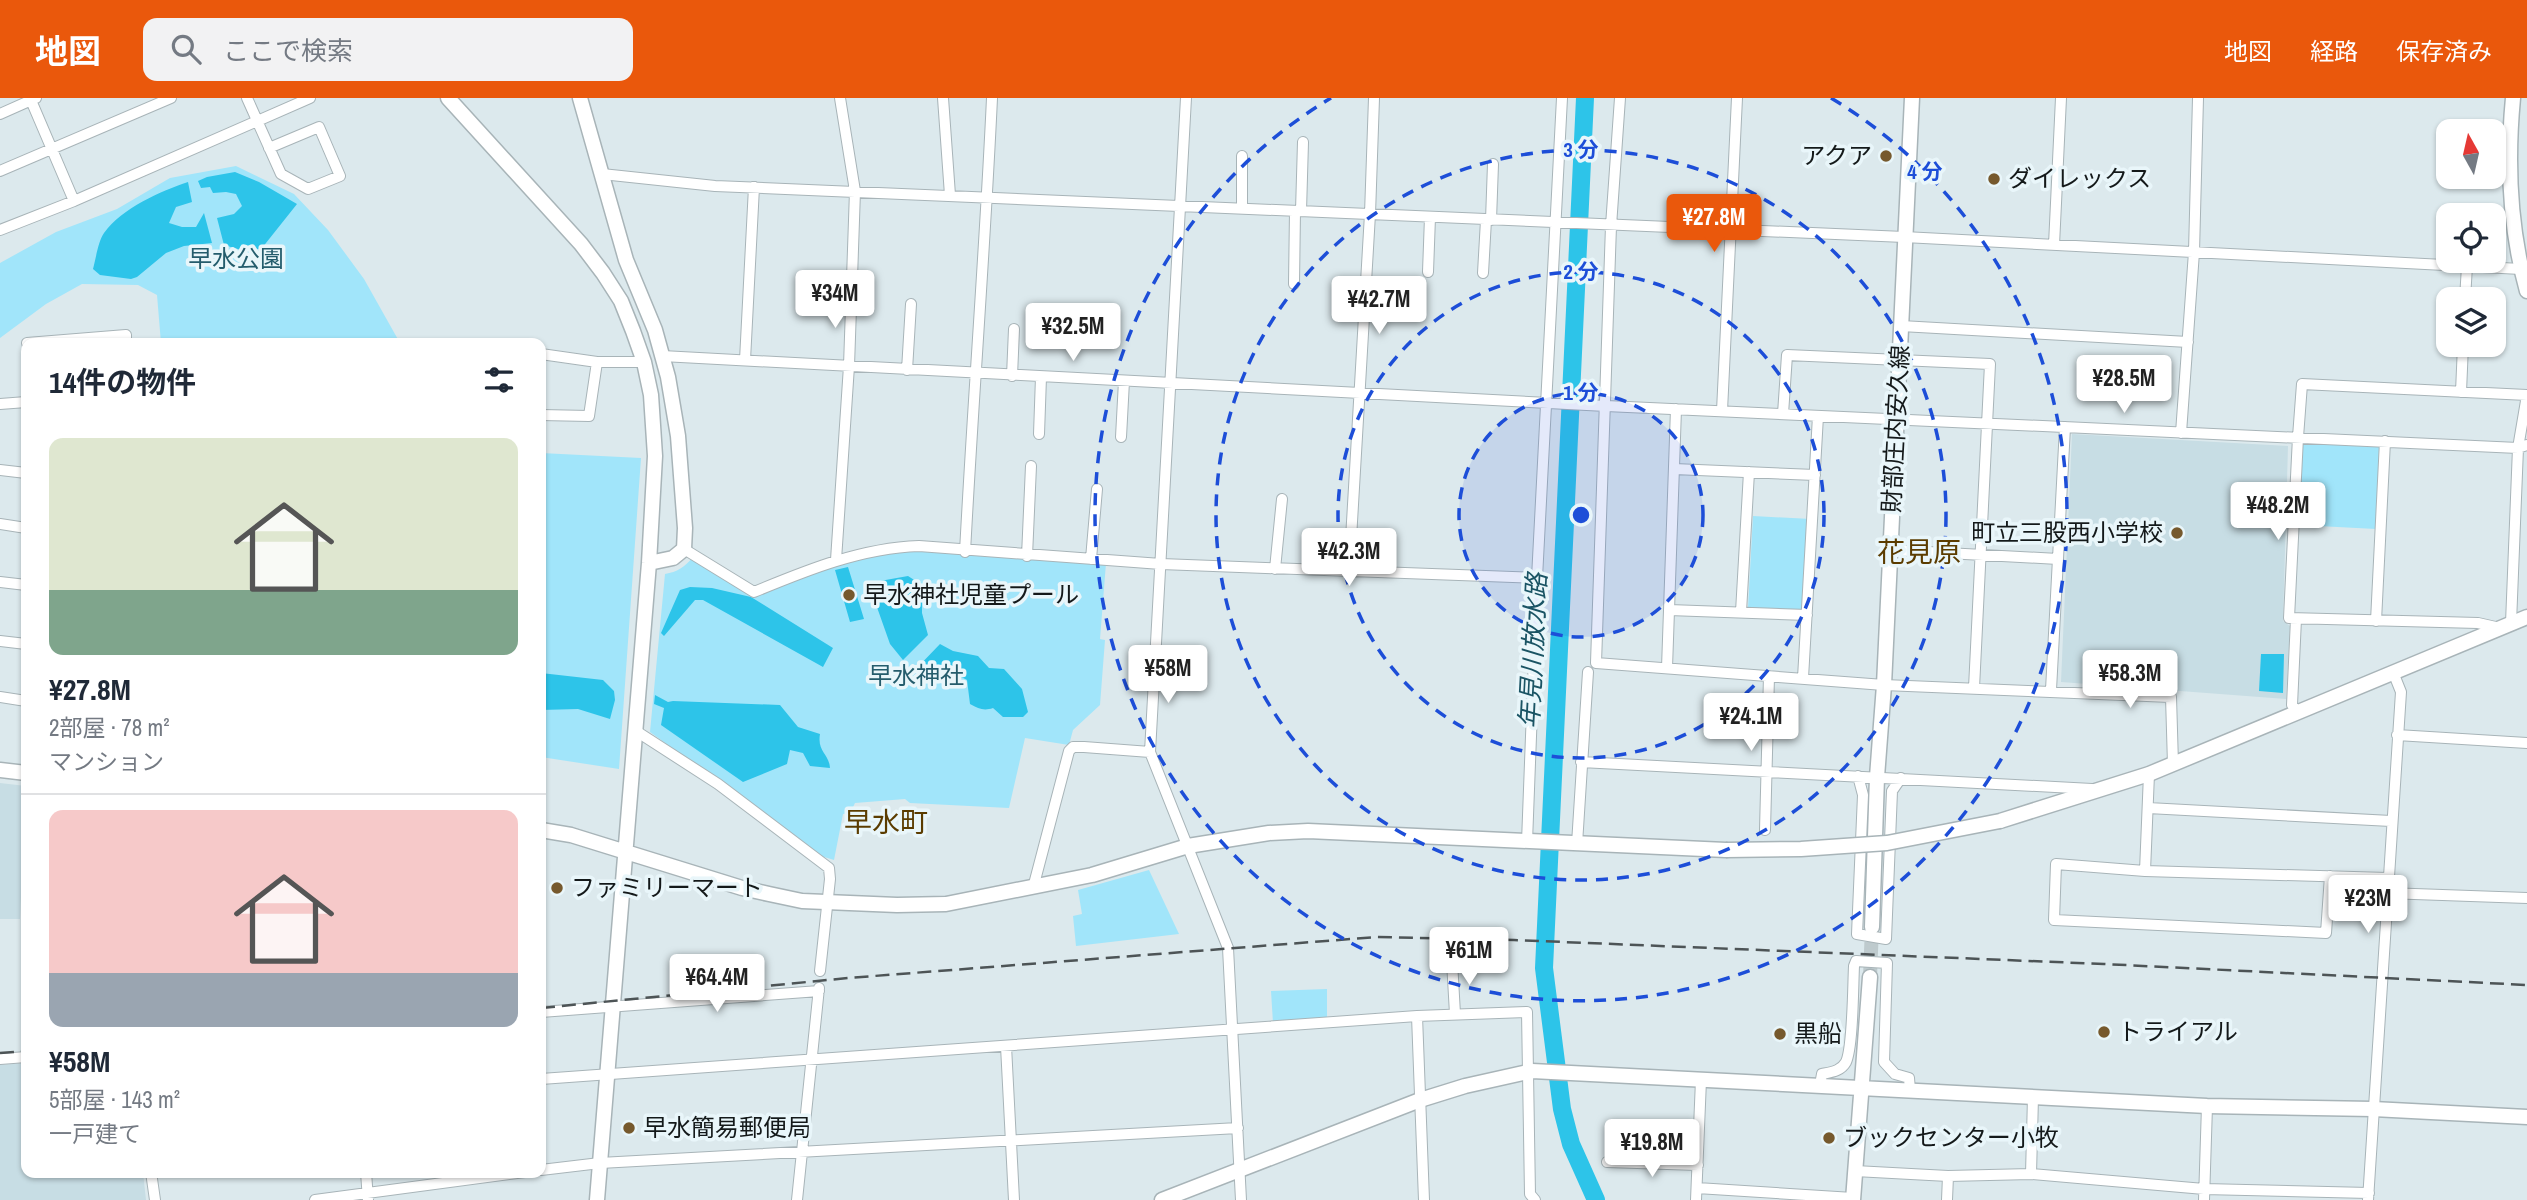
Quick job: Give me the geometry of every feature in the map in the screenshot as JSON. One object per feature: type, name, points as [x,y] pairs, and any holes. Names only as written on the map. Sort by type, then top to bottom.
[{"type":"street","points":[[0,172],[171,98]]},
{"type":"street","points":[[247,98],[256,121],[269,149],[281,174],[308,189],[340,176],[319,127],[269,149]]},
{"type":"street","points":[[448,98],[589,253],[621,302],[644,362],[650,395],[655,456],[649,563],[597,1200]]},
{"type":"street","points":[[580,98],[626,260],[655,330],[673,399],[685,528],[684,549],[673,558],[649,563]]},
{"type":"street","points":[[836,560],[849,366],[855,191],[840,98]]},
{"type":"street","points":[[943,98],[950,195]]},
{"type":"street","points":[[965,552],[992,98]]},
{"type":"street","points":[[1186,98],[1150,752],[1227,948],[1241,1200]]},
{"type":"street","points":[[1349,573],[1370,214],[1374,98]]},
{"type":"street","points":[[1527,842],[1537,578],[1562,98]]},
{"type":"street","points":[[1620,98],[1611,226],[1596,663],[1884,685],[2171,696],[2173,764]]},
{"type":"street","points":[[1721,411],[1737,98]]},
{"type":"street","name":"財部庄内安久線","points":[[1872,927],[1877,777],[1891,550],[1912,98]]},
{"type":"street","points":[[2054,245],[2061,98]]},
{"type":"street","points":[[2181,433],[2194,252],[2198,98]]},
{"type":"street","points":[[2513,98],[2509,133],[2510,181],[2527,291]]},
{"type":"street","points":[[0,114],[33,99],[75,201]]},
{"type":"street","points":[[0,230],[75,201],[305,99]]},
{"type":"street","points":[[1294,284],[1303,142]]},
{"type":"street","points":[[1242,156],[1242,208]]},
{"type":"street","points":[[1483,273],[1493,164]]},
{"type":"street","points":[[602,174],[715,186],[1904,237],[2436,264]]},
{"type":"street","points":[[745,360],[754,187]]},
{"type":"street","points":[[1428,272],[1430,217]]},
{"type":"street","points":[[2506,269],[2524,270]]},
{"type":"street","points":[[907,370],[911,304]]},
{"type":"street","points":[[1901,326],[2188,342]]},
{"type":"street","points":[[1012,376],[1014,329]]},
{"type":"street","points":[[89,338],[126,335],[126,338]]},
{"type":"street","points":[[1783,414],[1787,355],[1990,364],[1974,688]]},
{"type":"street","points":[[546,356],[597,362],[644,362]]},
{"type":"street","points":[[662,356],[1606,406],[2522,446]]},
{"type":"street","points":[[2460,391],[2462,357]]},
{"type":"street","points":[[546,415],[589,416],[597,362]]},
{"type":"street","points":[[1039,434],[1041,377]]},
{"type":"street","points":[[1121,437],[1124,381]]},
{"type":"street","points":[[2302,384],[2527,395],[2506,626],[2290,618],[2302,384]]},
{"type":"street","points":[[0,404],[21,402]]},
{"type":"street","points":[[1667,668],[1676,409]]},
{"type":"street","points":[[1803,678],[1818,416]]},
{"type":"street","points":[[2051,690],[2065,427]]},
{"type":"street","points":[[2376,621],[2385,441]]},
{"type":"street","points":[[1027,556],[1031,466]]},
{"type":"street","points":[[1674,469],[1815,475]]},
{"type":"street","points":[[0,470],[21,472]]},
{"type":"street","points":[[1741,612],[1749,472]]},
{"type":"street","points":[[1091,559],[1097,489]]},
{"type":"street","points":[[1275,569],[1282,499]]},
{"type":"street","points":[[0,524],[21,527]]},
{"type":"street","points":[[684,549],[754,592],[836,560],[896,547],[1161,564],[1537,578]]},
{"type":"street","points":[[1891,550],[2058,559]]},
{"type":"street","points":[[0,582],[21,584]]},
{"type":"street","points":[[1669,610],[1807,615]]},
{"type":"street","points":[[546,831],[571,835],[742,888],[802,901],[946,904],[1092,875],[1188,846],[1269,833],[1308,831],[1726,850],[1801,849],[1887,843],[2000,821],[2149,774],[2527,617]]},
{"type":"street","points":[[2296,618],[2292,705],[2298,712]]},
{"type":"street","points":[[0,641],[21,643]]},
{"type":"street","points":[[1573,844],[1588,672]]},
{"type":"street","points":[[1855,1171],[1948,1176],[2031,1174],[2204,1195],[2368,1197],[2401,692],[2393,673]]},
{"type":"street","points":[[1765,830],[1769,676]]},
{"type":"street","points":[[0,697],[21,700]]},
{"type":"street","points":[[636,731],[718,785],[823,862],[830,873],[820,971]]},
{"type":"street","points":[[2397,736],[2527,743]]},
{"type":"street","points":[[1033,888],[1069,751],[1073,747],[1084,747],[1150,752]]},
{"type":"street","points":[[1581,762],[2096,789]]},
{"type":"street","points":[[0,770],[21,772]]},
{"type":"street","points":[[2145,871],[2149,774]]},
{"type":"street","points":[[1858,776],[1863,796],[1857,934],[1886,939],[1892,791],[1901,778]]},
{"type":"street","points":[[2148,808],[2391,821]]},
{"type":"street","points":[[2330,876],[2326,933],[2054,920],[2056,864],[2145,871],[2330,876],[2387,878]]},
{"type":"street","points":[[2386,894],[2527,898]]},
{"type":"street","points":[[1452,961],[1455,1014]]},
{"type":"street","points":[[1820,1085],[1822,1074],[1837,1071],[1846,1062],[1856,961],[1887,963],[1884,1062],[1895,1074],[1909,1078],[1910,1090]]},
{"type":"street","points":[[1697,1188],[1853,1199],[1870,977]]},
{"type":"street","points":[[546,1012],[819,990],[797,1200]]},
{"type":"street","points":[[546,1079],[1417,1016],[1527,1012],[1531,1194],[1535,1200]]},
{"type":"street","points":[[1417,1016],[1424,1200]]},
{"type":"street","points":[[1006,1046],[1014,1200]]},
{"type":"street","points":[[0,1059],[21,1057]]},
{"type":"street","points":[[1162,1200],[1420,1100],[1465,1086],[1529,1072],[2207,1106],[2373,1109],[2527,1117]]},
{"type":"street","points":[[1696,1200],[1701,1080]]},
{"type":"street","points":[[2031,1174],[2033,1097]]},
{"type":"street","points":[[2204,1195],[2207,1106]]},
{"type":"street","points":[[546,1169],[600,1163],[1238,1128]]},
{"type":"street","points":[[1607,1162],[1698,1165]]},
{"type":"street","points":[[1947,1200],[1948,1176]]},
{"type":"street","points":[[152,1178],[155,1200]]},
{"type":"street","points":[[366,1178],[368,1197]]},
{"type":"street","points":[[315,1200],[368,1197],[487,1178]]},
{"type":"shaded area","points":[[235,172],[259,182],[297,204],[262,248],[248,252],[224,245],[217,218],[234,214],[242,206],[236,194],[213,193],[210,187],[201,188],[198,181]]},
{"type":"shaded area","points":[[188,182],[192,202],[176,207],[169,223],[196,227],[204,213],[212,243],[184,246],[166,253],[131,279],[100,275],[93,269],[100,241],[112,224],[131,208]]},
{"type":"shaded area","name":"町立三股西小学校","points":[[2072,434],[2288,446],[2283,621],[2290,626],[2286,699],[2061,682]]},
{"type":"shaded area","name":"早水神社児童プール","points":[[848,567],[864,619],[850,622],[835,570]]},
{"type":"shaded area","points":[[908,576],[922,585],[922,613],[928,635],[903,660],[890,644],[873,596],[880,581]]},
{"type":"shaded area","points":[[690,587],[712,588],[751,597],[833,648],[823,667],[703,600],[695,600],[664,636],[661,633],[680,590]]},
{"type":"shaded area","points":[[940,644],[953,651],[978,656],[989,668],[1004,669],[1022,689],[1028,712],[1023,717],[1003,717],[993,708],[982,709],[970,704],[967,680],[964,678],[940,680],[914,671]]},
{"type":"shaded area","points":[[2261,654],[2284,654],[2283,693],[2259,691]]},
{"type":"shaded area","points":[[546,674],[603,680],[614,691],[615,700],[610,719],[578,709],[546,710]]},
{"type":"shaded area","points":[[655,695],[668,702],[780,705],[798,727],[820,734],[820,745],[830,768],[810,766],[803,753],[790,750],[787,764],[743,782],[661,725],[664,708],[654,704]]},
{"type":"shaded area","points":[[0,783],[21,785],[21,897],[20,919],[0,919]]},
{"type":"shaded area","points":[[21,1063],[21,1178],[144,1178],[146,1200],[0,1200],[0,1065]]},
{"type":"green space","name":"早水公園","points":[[236,166],[294,194],[328,230],[364,279],[397,338],[161,338],[157,295],[138,285],[82,284],[46,304],[0,338],[0,263],[56,232],[117,209],[170,178]]},
{"type":"green space","points":[[2302,442],[2379,447],[2376,529],[2299,525]]},
{"type":"green space","points":[[546,453],[641,458],[619,769],[546,758]]},
{"type":"green space","points":[[1753,516],[1811,519],[1807,611],[1748,608]]},
{"type":"green space","name":"早水神社","points":[[896,550],[930,550],[1106,563],[1100,639],[1105,640],[1100,705],[1073,730],[1069,745],[1025,738],[1009,808],[910,803],[905,799],[855,803],[850,813],[843,814],[834,860],[821,856],[650,732],[665,574],[687,564],[693,557],[748,592],[815,570]]},
{"type":"green space","points":[[1149,870],[1179,934],[1076,946],[1073,916],[1082,914],[1078,890]]},
{"type":"green space","points":[[1327,989],[1327,1019],[1273,1023],[1271,991]]},
{"type":"waterway","name":"年見川放水路","points":[[1585,98],[1544,968],[1562,1109],[1571,1144],[1596,1200]]},
{"type":"tunnel","points":[[1870,977],[1872,927]]},
{"type":"railway","points":[[546,1008],[848,978],[1377,937],[2104,964],[2527,985]]},
{"type":"railway","points":[[0,1053],[21,1051]]},
{"type":"place","name":"アクア","points":[[1886,156]]},
{"type":"place","name":"ダイレックス","points":[[1994,179]]},
{"type":"place","name":"町立三股西小学校","points":[[2177,533]]},
{"type":"place","name":"早水神社児童プール","points":[[849,595]]},
{"type":"place","name":"ファミリーマート","points":[[557,888]]},
{"type":"place","name":"トライアル","points":[[2104,1032]]},
{"type":"place","name":"黒船","points":[[1780,1034]]},
{"type":"place","name":"早水簡易郵便局","points":[[629,1128]]},
{"type":"place","name":"ブックセンター小牧","points":[[1829,1138]]},
{"type":"district","name":"花見原","points":[[1919,552]]},
{"type":"district","name":"早水町","points":[[886,822]]}]
